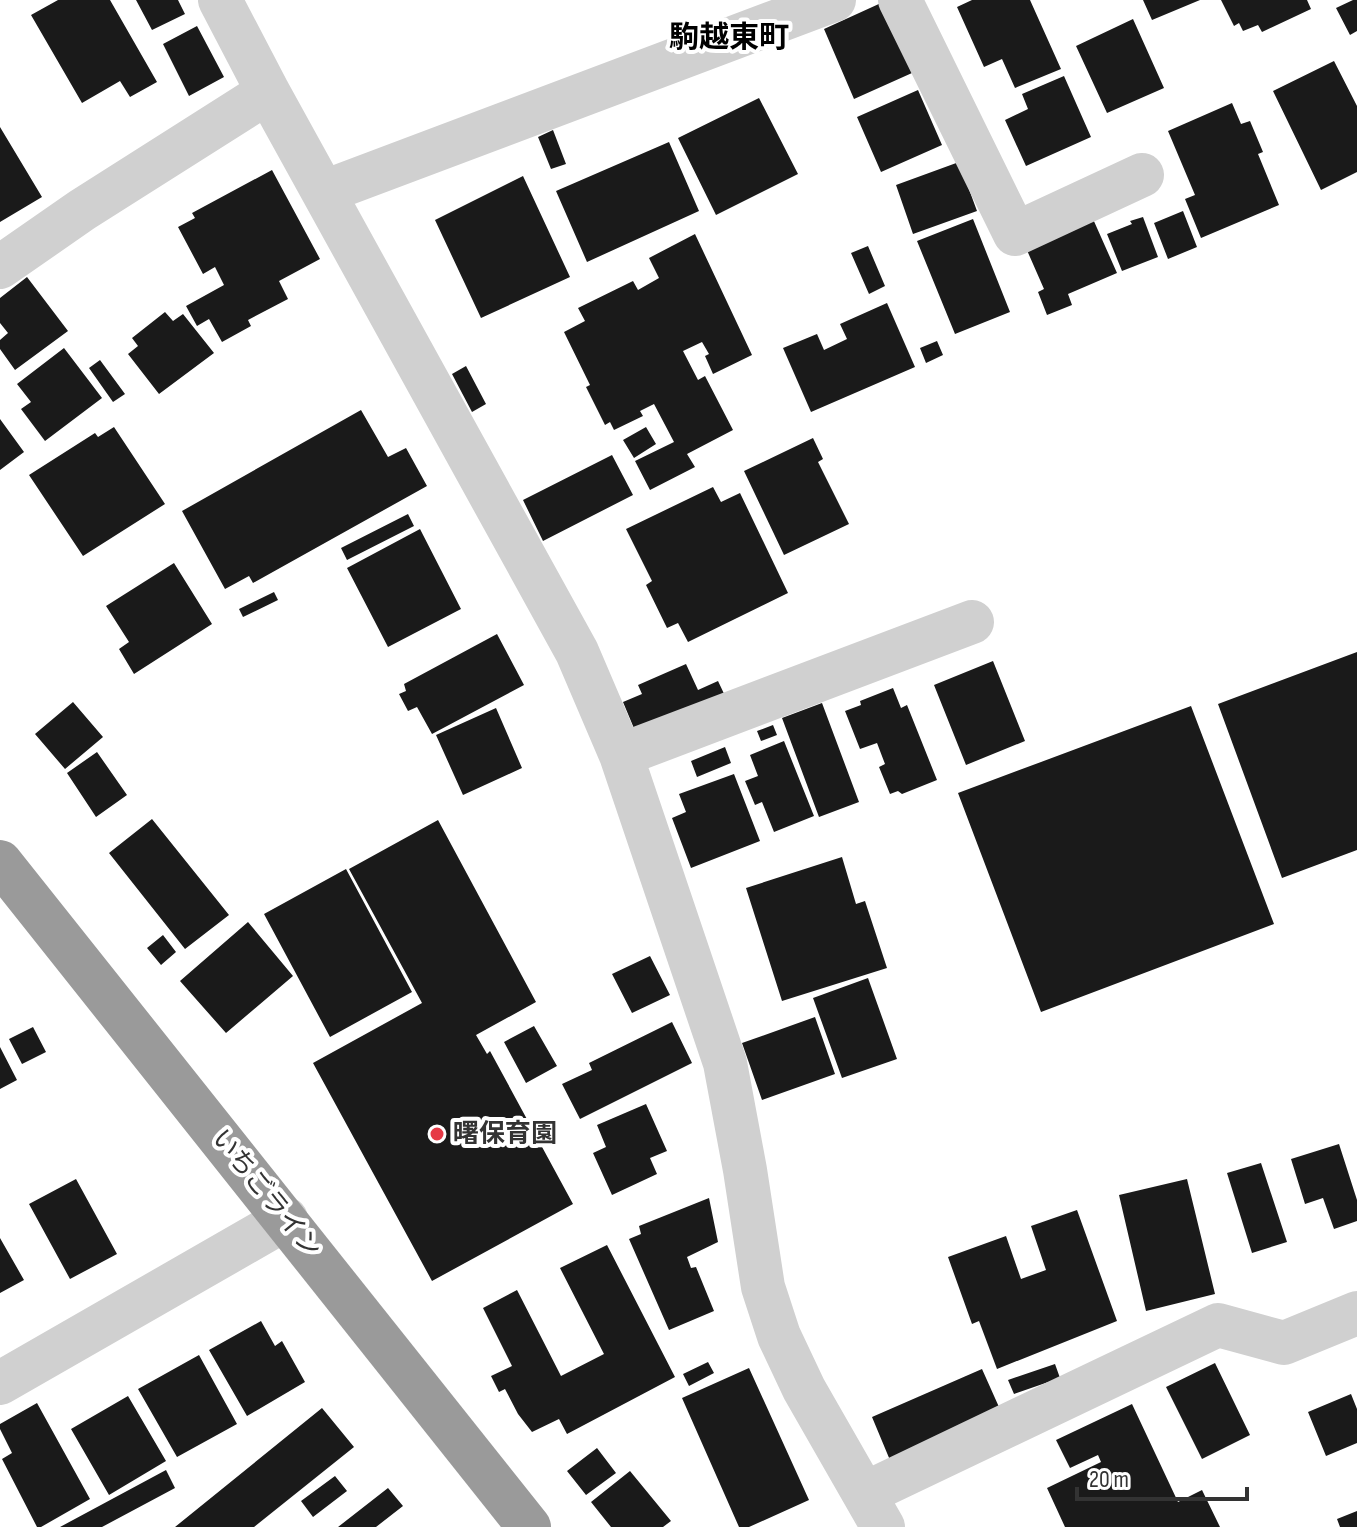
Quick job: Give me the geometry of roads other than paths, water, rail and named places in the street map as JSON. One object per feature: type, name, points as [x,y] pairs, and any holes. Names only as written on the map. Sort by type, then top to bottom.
[{"type":"highway","name":"いちごライン","points":[[0,862],[529,1527]]},
{"type":"street","points":[[220,0],[577,652],[621,755],[725,1063],[763,1287],[771,1312],[804,1389],[874,1510],[1218,1325],[1284,1343],[1357,1313]]},
{"type":"street","points":[[324,192],[834,0]]},
{"type":"street","points":[[900,0],[1015,234],[1142,175]]},
{"type":"street","points":[[0,267],[82,210],[268,92]]},
{"type":"street","points":[[621,755],[972,622]]},
{"type":"street","points":[[0,1383],[286,1219]]},
{"type":"place","name":"曙保育園","points":[[437,1134]]},
{"type":"district","name":"駒越東町","points":[[729,38]]}]
